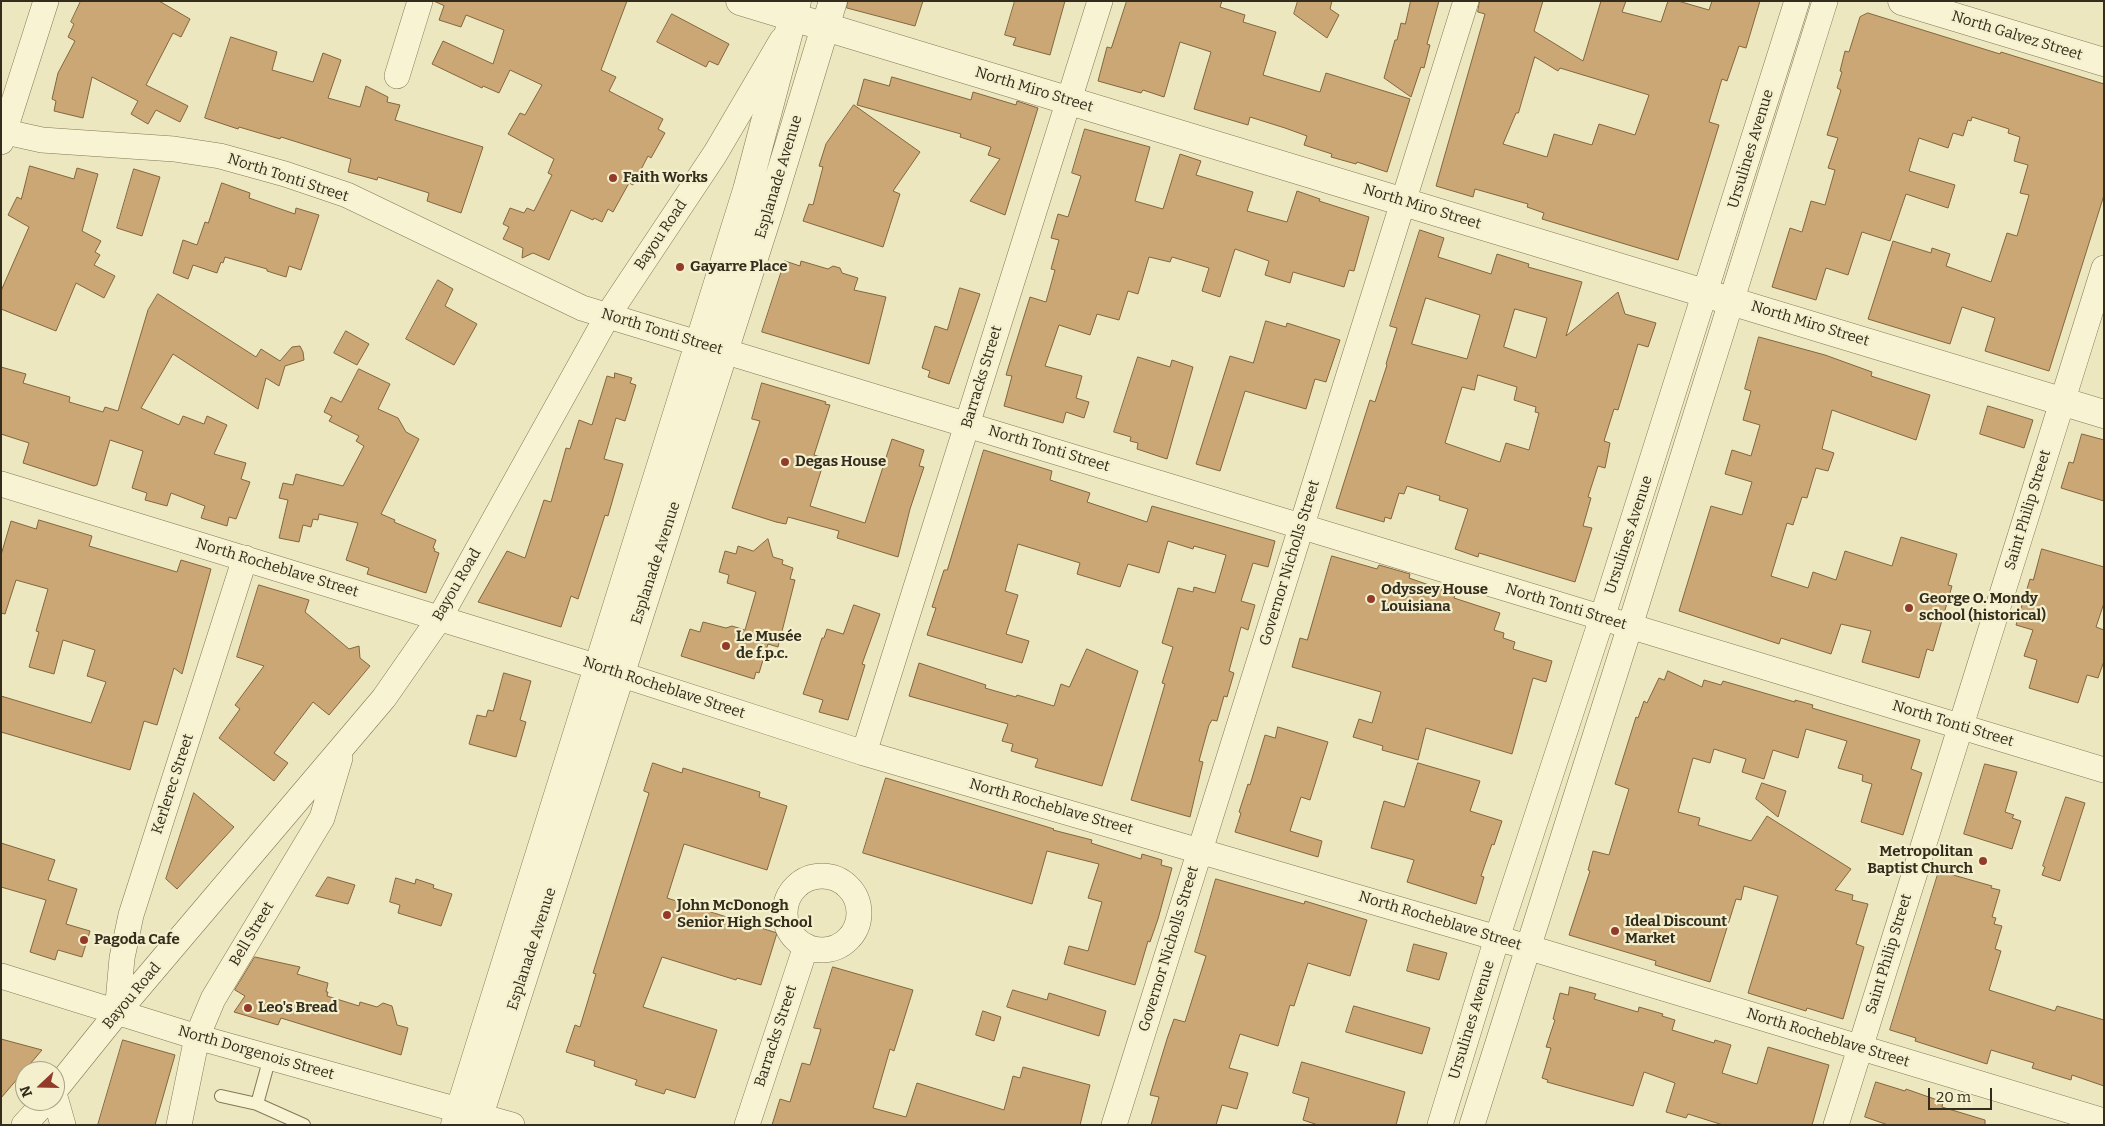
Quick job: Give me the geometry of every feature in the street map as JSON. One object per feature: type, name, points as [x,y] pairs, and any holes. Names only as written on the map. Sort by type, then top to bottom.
[{"type":"street","points":[[2,135],[46,1]]},
{"type":"street","points":[[398,76],[420,1]]},
{"type":"street","name":"North Miro Street","points":[[740,1],[2104,414]]},
{"type":"street","name":"Esplanade Avenue","points":[[467,1119],[712,347],[833,1]]},
{"type":"street","name":"Barracks Street","points":[[864,753],[1100,1]]},
{"type":"street","name":"Governor Nicholls Street","points":[[1114,1125],[1466,1]]},
{"type":"street","name":"Ursulines Avenue","points":[[1440,1125],[1497,938],[1602,618],[1797,1]]},
{"type":"street","name":"Ursulines Avenue","points":[[1472,1125],[1825,1]]},
{"type":"street","name":"North Galvez Street","points":[[1902,1],[2104,62]]},
{"type":"street","name":"Bayou Road","points":[[65,1078],[117,1013],[343,749],[384,698],[439,619],[608,316],[715,154],[792,16]]},
{"type":"street","name":"Esplanade Avenue","points":[[712,347],[747,190],[792,16]]},
{"type":"street","name":"North Tonti Street","points":[[2,135],[42,140],[174,149],[220,156],[286,174],[346,195],[582,308],[2104,770]]},
{"type":"street","name":"Saint Philip Street","points":[[1836,1125],[2104,268]]},
{"type":"street","name":"North Rocheblave Street","points":[[1,484],[609,671],[864,753],[1528,947],[2104,1121]]},
{"type":"street","name":"Kerlerec Street","points":[[117,1013],[122,958],[131,915],[245,558]]},
{"type":"street","name":"Bell Street","points":[[178,1125],[197,1037],[213,999],[322,818],[343,749]]},
{"type":"street","name":"Barracks Street","points":[[747,1125],[806,946]]},
{"type":"street","name":"North Dorgenois Street","points":[[1,976],[467,1119],[512,1125]]},
{"type":"street","points":[[24,1125],[37,1111]]},
{"type":"street","points":[[59,1111],[63,1125]]},
{"type":"lane","points":[[257,1104],[270,1057]]},
{"type":"lane","points":[[221,1096],[257,1104],[304,1125]]},
{"type":"building","points":[[81,1],[159,1],[190,19],[181,37],[173,33],[146,85],[188,106],[180,122],[156,110],[148,124],[131,114],[138,101],[92,77],[83,118],[54,111],[56,101],[52,99],[58,73],[75,41],[68,37],[74,24],[71,22]]},
{"type":"building","points":[[434,1],[627,1],[601,70],[616,77],[609,91],[663,119],[658,129],[665,133],[651,158],[648,156],[633,185],[629,183],[613,212],[608,209],[602,222],[571,210],[549,260],[533,253],[522,258],[523,248],[503,239],[509,227],[503,224],[510,208],[524,213],[527,208],[534,211],[552,175],[548,173],[554,159],[508,134],[520,113],[525,115],[542,85],[510,70],[499,93],[483,86],[482,88],[432,64],[443,41],[493,64],[504,30],[466,15],[461,27],[439,20],[444,6]]},
{"type":"building","points":[[848,1],[923,1],[915,26],[847,8]]},
{"type":"building","points":[[1015,1],[1065,1],[1050,55],[1013,45],[1016,38],[1005,35]]},
{"type":"building","points":[[1127,1],[1222,1],[1220,7],[1245,15],[1243,22],[1276,32],[1263,75],[1320,92],[1326,73],[1410,99],[1387,172],[1357,162],[1356,164],[1331,157],[1332,154],[1304,145],[1307,136],[1285,128],[1250,117],[1248,125],[1194,109],[1211,52],[1180,42],[1164,97],[1143,90],[1141,93],[1098,81],[1107,47],[1111,48]]},
{"type":"building","points":[[1298,1],[1332,1],[1330,9],[1339,15],[1327,38],[1294,14]]},
{"type":"building","points":[[1411,1],[1439,1],[1427,44],[1430,45],[1424,68],[1421,67],[1411,97],[1384,78],[1395,40],[1397,40],[1401,23],[1405,24]]},
{"type":"building","points":[[1480,1],[1543,1],[1534,31],[1583,61],[1601,1],[1626,1],[1622,12],[1661,22],[1668,1],[1678,1],[1709,10],[1712,1],[1760,1],[1746,48],[1739,46],[1727,81],[1722,79],[1709,122],[1719,125],[1678,260],[1542,219],[1544,213],[1527,207],[1528,204],[1475,189],[1473,197],[1436,186],[1485,14],[1478,12]],"holes":[[[1535,57],[1558,71],[1560,68],[1649,95],[1635,135],[1599,124],[1592,145],[1554,134],[1547,157],[1503,144],[1516,113],[1518,113]]]},
{"type":"building","points":[[1868,13],[2104,84],[2104,195],[2049,371],[1985,351],[1995,318],[1962,307],[1950,344],[1868,319],[1893,241],[1931,253],[1932,248],[1950,254],[1946,266],[1991,282],[2007,233],[2017,236],[2029,195],[2020,193],[2028,165],[2014,161],[2020,137],[2008,133],[2009,129],[1972,117],[1971,121],[1968,120],[1963,136],[1953,133],[1948,148],[1919,138],[1909,171],[1955,185],[1948,208],[1906,194],[1890,241],[1862,232],[1848,275],[1826,268],[1816,300],[1772,287],[1790,228],[1802,232],[1811,201],[1825,205],[1835,170],[1828,168],[1838,138],[1827,135],[1841,90],[1837,88],[1842,72],[1840,71],[1845,51],[1849,52],[1860,17]]},
{"type":"building","points":[[672,14],[729,44],[718,65],[709,61],[706,67],[657,42]]},
{"type":"building","points":[[231,37],[277,52],[272,70],[313,82],[323,53],[341,60],[328,98],[360,107],[366,86],[388,97],[387,102],[400,105],[395,120],[483,147],[461,213],[427,201],[429,193],[378,177],[377,180],[348,172],[351,159],[281,137],[280,139],[239,127],[238,129],[205,118]]},
{"type":"building","points":[[892,77],[971,100],[973,92],[1016,105],[1017,101],[1038,108],[1005,215],[970,201],[1000,159],[988,155],[991,147],[960,137],[961,134],[857,105],[864,79],[889,86]]},
{"type":"building","points":[[854,105],[920,152],[893,191],[900,194],[883,247],[803,221],[809,204],[813,205],[823,167],[819,166],[826,144]]},
{"type":"building","points":[[1085,129],[1150,147],[1135,201],[1163,209],[1180,154],[1201,161],[1196,175],[1253,192],[1247,211],[1287,222],[1297,191],[1320,199],[1319,201],[1369,217],[1354,271],[1349,270],[1344,287],[1293,272],[1290,283],[1265,275],[1269,261],[1235,249],[1220,297],[1202,291],[1209,268],[1172,257],[1170,262],[1149,257],[1138,294],[1128,291],[1119,320],[1097,314],[1090,335],[1059,325],[1045,366],[1082,376],[1076,398],[1089,402],[1084,418],[1066,412],[1063,423],[1004,406],[1012,376],[1006,375],[1030,297],[1046,302],[1055,270],[1051,269],[1059,240],[1051,238],[1058,214],[1068,217],[1081,176],[1072,173]]},
{"type":"building","points":[[30,166],[74,179],[77,168],[98,174],[82,231],[101,241],[95,252],[100,255],[94,265],[115,276],[104,298],[76,283],[56,331],[1,309],[1,291],[29,227],[8,215],[17,197],[21,199]]},
{"type":"building","points":[[134,169],[160,177],[142,236],[117,228]]},
{"type":"building","points":[[222,183],[250,193],[249,198],[295,214],[296,208],[319,215],[301,270],[289,266],[286,277],[267,271],[267,269],[225,257],[217,273],[193,265],[188,279],[173,273],[183,240],[197,245],[205,222],[208,223]]},
{"type":"building","points":[[1420,230],[1444,238],[1438,257],[1491,274],[1497,254],[1529,264],[1528,267],[1582,282],[1566,336],[1618,292],[1625,314],[1656,323],[1648,347],[1638,344],[1618,410],[1614,409],[1604,441],[1610,443],[1605,468],[1598,466],[1588,497],[1591,498],[1583,526],[1592,528],[1575,582],[1479,553],[1478,557],[1455,549],[1468,509],[1439,500],[1440,496],[1407,486],[1404,494],[1399,493],[1391,519],[1385,517],[1384,522],[1336,508],[1370,400],[1375,402],[1387,365],[1397,328],[1390,326]],"holes":[[[1426,298],[1480,315],[1467,359],[1412,344]],[[1515,309],[1547,318],[1536,358],[1504,347]],[[1478,375],[1517,387],[1514,400],[1536,407],[1535,412],[1539,413],[1529,450],[1506,443],[1500,462],[1445,443],[1462,387],[1474,390]]]},
{"type":"building","points":[[785,261],[800,266],[801,261],[828,269],[833,266],[840,268],[842,273],[858,278],[854,290],[886,297],[869,364],[762,332]]},
{"type":"building","points":[[438,280],[453,289],[445,306],[477,324],[454,365],[406,339]]},
{"type":"building","points":[[960,288],[980,294],[949,384],[928,377],[930,371],[922,368],[935,326],[947,330]]},
{"type":"building","points":[[158,294],[256,357],[261,349],[280,361],[292,347],[300,346],[303,352],[304,360],[285,366],[279,386],[266,378],[258,409],[173,354],[141,408],[179,425],[183,416],[204,424],[207,416],[227,425],[214,454],[246,463],[241,479],[250,482],[236,519],[229,517],[227,526],[201,518],[205,506],[171,493],[167,506],[145,500],[147,493],[132,488],[143,451],[110,440],[97,485],[94,486],[23,463],[29,443],[1,434],[1,367],[26,374],[23,383],[70,397],[69,402],[103,412],[105,407],[118,411],[148,310]]},
{"type":"building","points":[[1266,321],[1286,327],[1287,323],[1340,340],[1326,382],[1315,379],[1306,409],[1245,391],[1220,471],[1196,464],[1230,356],[1253,363]]},
{"type":"building","points":[[346,331],[369,344],[357,365],[334,353]]},
{"type":"building","points":[[1759,337],[1825,355],[1872,372],[1871,376],[1930,395],[1916,440],[1832,410],[1822,449],[1834,453],[1828,471],[1816,468],[1807,498],[1802,497],[1793,525],[1787,523],[1771,576],[1808,588],[1813,572],[1836,580],[1845,551],[1892,566],[1901,537],[1957,554],[1948,585],[1952,586],[1933,651],[1927,649],[1919,678],[1862,662],[1871,631],[1841,624],[1831,654],[1781,638],[1779,644],[1679,611],[1711,506],[1742,515],[1752,482],[1725,474],[1732,450],[1751,456],[1760,425],[1743,420],[1751,391],[1745,389]]},
{"type":"building","points":[[1138,357],[1170,367],[1172,360],[1193,367],[1167,459],[1137,449],[1138,443],[1130,441],[1131,437],[1114,432]]},
{"type":"building","points":[[359,369],[390,384],[378,409],[398,418],[406,432],[419,439],[381,514],[395,520],[394,522],[436,540],[433,548],[435,549],[434,551],[439,553],[426,593],[367,574],[369,568],[346,560],[358,523],[319,514],[318,520],[313,519],[311,527],[303,525],[299,542],[279,538],[288,500],[279,498],[283,483],[293,485],[296,474],[343,486],[364,446],[356,441],[359,436],[329,421],[332,416],[324,412],[331,397],[341,402]]},
{"type":"building","points":[[615,373],[632,378],[630,383],[636,385],[625,421],[616,418],[604,459],[623,464],[608,516],[605,515],[578,599],[571,596],[561,627],[478,602],[507,551],[525,558],[544,500],[551,502],[566,448],[570,449],[579,420],[592,425],[607,376],[614,378]]},
{"type":"building","points":[[762,383],[826,402],[825,404],[830,405],[814,455],[825,458],[810,506],[865,523],[892,439],[924,450],[919,466],[924,467],[910,509],[898,557],[837,538],[839,531],[788,517],[786,524],[776,522],[732,508],[760,421],[752,419]]},
{"type":"building","points":[[1988,406],[2033,420],[2024,448],[1980,434]]},
{"type":"building","points":[[2082,434],[2104,440],[2104,501],[2061,488],[2069,462],[2073,463]]},
{"type":"building","points":[[984,450],[1052,471],[1050,480],[1090,493],[1087,502],[1147,522],[1152,506],[1275,541],[1268,567],[1253,563],[1241,601],[1255,605],[1248,630],[1241,627],[1229,671],[1234,673],[1227,697],[1224,696],[1217,721],[1212,720],[1209,725],[1199,761],[1203,762],[1190,817],[1131,800],[1165,684],[1162,683],[1173,647],[1162,643],[1178,588],[1193,592],[1194,587],[1215,593],[1226,555],[1194,546],[1193,549],[1168,541],[1159,573],[1128,564],[1120,587],[1077,574],[1080,563],[1018,544],[1005,591],[1018,595],[1006,634],[1029,641],[1022,663],[927,635],[936,608],[932,607],[944,570],[947,570]]},
{"type":"building","points":[[39,520],[92,536],[89,546],[177,572],[181,560],[211,569],[182,674],[174,668],[157,725],[144,721],[130,770],[1,732],[1,696],[91,723],[106,682],[87,676],[95,650],[63,640],[54,674],[29,667],[39,632],[36,631],[48,589],[16,580],[5,614],[1,613],[1,555],[11,521],[36,529]]},
{"type":"building","points":[[768,539],[773,557],[783,560],[782,564],[793,568],[790,579],[795,580],[778,647],[768,644],[759,673],[756,672],[754,679],[681,656],[690,629],[700,632],[703,622],[726,628],[732,626],[745,630],[756,592],[727,583],[729,575],[719,572],[725,551],[736,554],[738,546],[753,551]]},
{"type":"building","points":[[2042,549],[2104,567],[2104,603],[2096,627],[2104,630],[2104,661],[2098,678],[2087,675],[2078,703],[2029,688],[2037,660],[2024,656],[2033,630],[2016,625],[2030,579],[2033,580]]},
{"type":"building","points":[[1332,556],[1377,569],[1379,565],[1410,574],[1409,578],[1455,594],[1454,598],[1500,613],[1494,630],[1504,633],[1503,638],[1515,642],[1513,649],[1552,661],[1546,682],[1533,678],[1512,754],[1426,728],[1418,760],[1382,750],[1383,746],[1353,737],[1359,719],[1372,723],[1381,692],[1292,667],[1300,638],[1307,640]]},
{"type":"building","points":[[259,585],[309,600],[305,612],[349,649],[359,646],[360,658],[370,666],[329,715],[313,702],[274,753],[288,763],[274,781],[219,738],[240,709],[235,705],[264,666],[237,657]]},
{"type":"building","points":[[854,605],[880,614],[862,664],[865,665],[848,720],[819,712],[823,700],[803,694],[822,638],[824,638],[827,629],[843,634]]},
{"type":"building","points":[[1087,649],[1138,671],[1102,786],[1035,767],[1038,759],[1011,751],[1013,744],[1002,741],[1008,724],[909,696],[919,663],[986,685],[985,688],[1054,706],[1061,684],[1069,687]]},
{"type":"building","points":[[1668,671],[1702,687],[1704,680],[1721,685],[1723,681],[1795,702],[1795,700],[1813,705],[1812,708],[1920,740],[1911,769],[1922,773],[1903,835],[1861,822],[1872,784],[1862,781],[1863,775],[1838,768],[1847,741],[1806,729],[1798,758],[1773,750],[1764,779],[1742,772],[1746,759],[1714,749],[1710,763],[1693,758],[1678,812],[1700,818],[1698,825],[1751,841],[1767,816],[1851,869],[1835,890],[1853,895],[1852,900],[1868,904],[1856,944],[1864,947],[1843,1019],[1807,1008],[1806,1011],[1748,993],[1778,896],[1744,886],[1741,900],[1736,899],[1710,982],[1655,965],[1656,961],[1569,935],[1590,871],[1588,870],[1593,851],[1609,855],[1629,789],[1615,784],[1636,717],[1638,718],[1644,701],[1647,703],[1659,678],[1664,680]]},
{"type":"building","points":[[504,673],[531,681],[520,720],[526,722],[516,757],[469,744],[477,715],[486,717],[488,710],[493,711]]},
{"type":"building","points":[[1278,727],[1328,742],[1310,800],[1301,797],[1290,831],[1322,841],[1318,857],[1235,832],[1241,813],[1239,812],[1248,784],[1250,785],[1265,735],[1275,738]]},
{"type":"building","name":"John McDonogh Senior High School","points":[[653,763],[682,773],[683,768],[760,792],[759,797],[787,806],[767,870],[684,844],[667,898],[777,933],[761,985],[737,978],[736,980],[662,957],[643,1007],[717,1030],[695,1098],[666,1089],[664,1094],[635,1085],[637,1080],[594,1066],[595,1061],[566,1052],[575,1025],[580,1027],[596,974],[593,973],[649,793],[644,791]]},
{"type":"building","points":[[1418,763],[1480,781],[1470,811],[1502,821],[1481,876],[1484,877],[1476,904],[1407,882],[1414,860],[1371,848],[1384,801],[1404,807]]},
{"type":"building","points":[[1985,764],[2017,772],[2005,812],[2014,815],[2012,818],[2021,821],[2012,849],[1964,834]]},
{"type":"building","points":[[886,778],[1053,830],[1092,840],[1091,843],[1141,859],[1142,854],[1162,860],[1161,865],[1172,868],[1158,919],[1150,942],[1148,941],[1135,985],[1064,964],[1069,946],[1088,951],[1102,902],[1088,898],[1099,864],[1047,851],[1032,904],[863,853]]},
{"type":"building","points":[[1762,783],[1786,791],[1778,817],[1756,799]]},
{"type":"building","points":[[194,793],[234,827],[177,889],[166,879]]},
{"type":"building","points":[[2066,797],[2085,803],[2060,881],[2042,875],[2045,867],[2043,866]]},
{"type":"building","points":[[1,843],[55,860],[48,880],[77,889],[66,924],[90,931],[82,957],[58,950],[55,960],[30,952],[46,900],[1,887]]},
{"type":"building","points":[[1939,871],[2000,890],[1992,917],[1996,918],[1994,924],[2002,926],[1995,949],[2001,951],[1989,990],[2055,1011],[2057,1006],[2104,1020],[2104,1086],[2072,1075],[2071,1080],[2032,1068],[2034,1063],[1991,1050],[1987,1064],[1915,1041],[1916,1038],[1890,1030]]},
{"type":"building","points":[[328,877],[355,885],[348,904],[316,896]]},
{"type":"building","points":[[396,878],[415,884],[416,879],[434,885],[433,888],[452,894],[441,926],[398,913],[400,905],[390,902]]},
{"type":"building","points":[[1216,879],[1304,904],[1305,901],[1367,920],[1350,976],[1308,963],[1294,1006],[1290,1005],[1278,1046],[1240,1034],[1229,1068],[1248,1073],[1237,1109],[1222,1105],[1216,1125],[1151,1125],[1159,1097],[1150,1095],[1167,1039],[1174,1019],[1185,1022],[1206,956],[1195,952]]},
{"type":"building","points":[[1414,944],[1447,953],[1439,980],[1407,971]]},
{"type":"building","points":[[255,957],[300,967],[297,974],[328,983],[327,996],[359,1006],[360,1002],[377,1007],[383,1003],[392,1006],[397,1025],[408,1028],[401,1055],[281,1018],[278,1025],[234,1012],[245,996],[235,990]]},
{"type":"building","points":[[833,967],[913,990],[894,1051],[890,1049],[873,1108],[906,1117],[917,1083],[1004,1110],[1013,1076],[1020,1078],[1023,1067],[1090,1085],[1080,1125],[772,1125],[780,1099],[790,1102],[802,1063],[810,1065],[821,1029],[814,1028]]},
{"type":"building","points":[[1570,987],[1596,994],[1594,999],[1638,1012],[1639,1007],[1663,1014],[1662,1016],[1675,1020],[1672,1030],[1714,1043],[1715,1040],[1731,1045],[1722,1073],[1757,1084],[1768,1047],[1829,1065],[1812,1125],[1723,1125],[1688,1114],[1686,1118],[1666,1112],[1675,1083],[1644,1072],[1633,1106],[1547,1082],[1548,1080],[1542,1078],[1551,1048],[1546,1047],[1555,1020],[1553,1019],[1560,993],[1568,995]]},
{"type":"building","points":[[1013,990],[1047,1000],[1049,993],[1106,1011],[1099,1036],[1007,1007]]},
{"type":"building","points":[[1354,1006],[1430,1028],[1422,1054],[1346,1032]]},
{"type":"building","points":[[983,1011],[1001,1017],[994,1041],[976,1035]]},
{"type":"building","points":[[1,1039],[42,1050],[33,1061],[15,1061],[15,1082],[1,1098]]},
{"type":"building","points":[[123,1040],[175,1055],[155,1125],[98,1125]]},
{"type":"building","points":[[1302,1062],[1405,1092],[1396,1125],[1318,1125],[1303,1120],[1309,1098],[1293,1093]]},
{"type":"building","points":[[1876,1082],[1905,1091],[1906,1089],[1943,1102],[1942,1107],[1985,1120],[1985,1125],[1888,1125],[1865,1117]]},
{"type":"place","name":"Faith Works","points":[[613,178]]},
{"type":"place","name":"Gayarre Place","points":[[680,267]]},
{"type":"place","name":"Degas House","points":[[785,462]]},
{"type":"place","name":"Odyssey House Louisiana","points":[[1371,599]]},
{"type":"place","name":"George O. Mondy school (historical)","points":[[1909,608]]},
{"type":"place","name":"Le Musée de f.p.c.","points":[[726,646]]},
{"type":"place","name":"Metropolitan Baptist Church","points":[[1983,861]]},
{"type":"place","name":"John McDonogh Senior High School","points":[[667,915]]},
{"type":"place","name":"Ideal Discount Market","points":[[1615,931]]},
{"type":"place","name":"Pagoda Cafe","points":[[84,940]]},
{"type":"place","name":"Leo's Bread","points":[[248,1008]]}]
